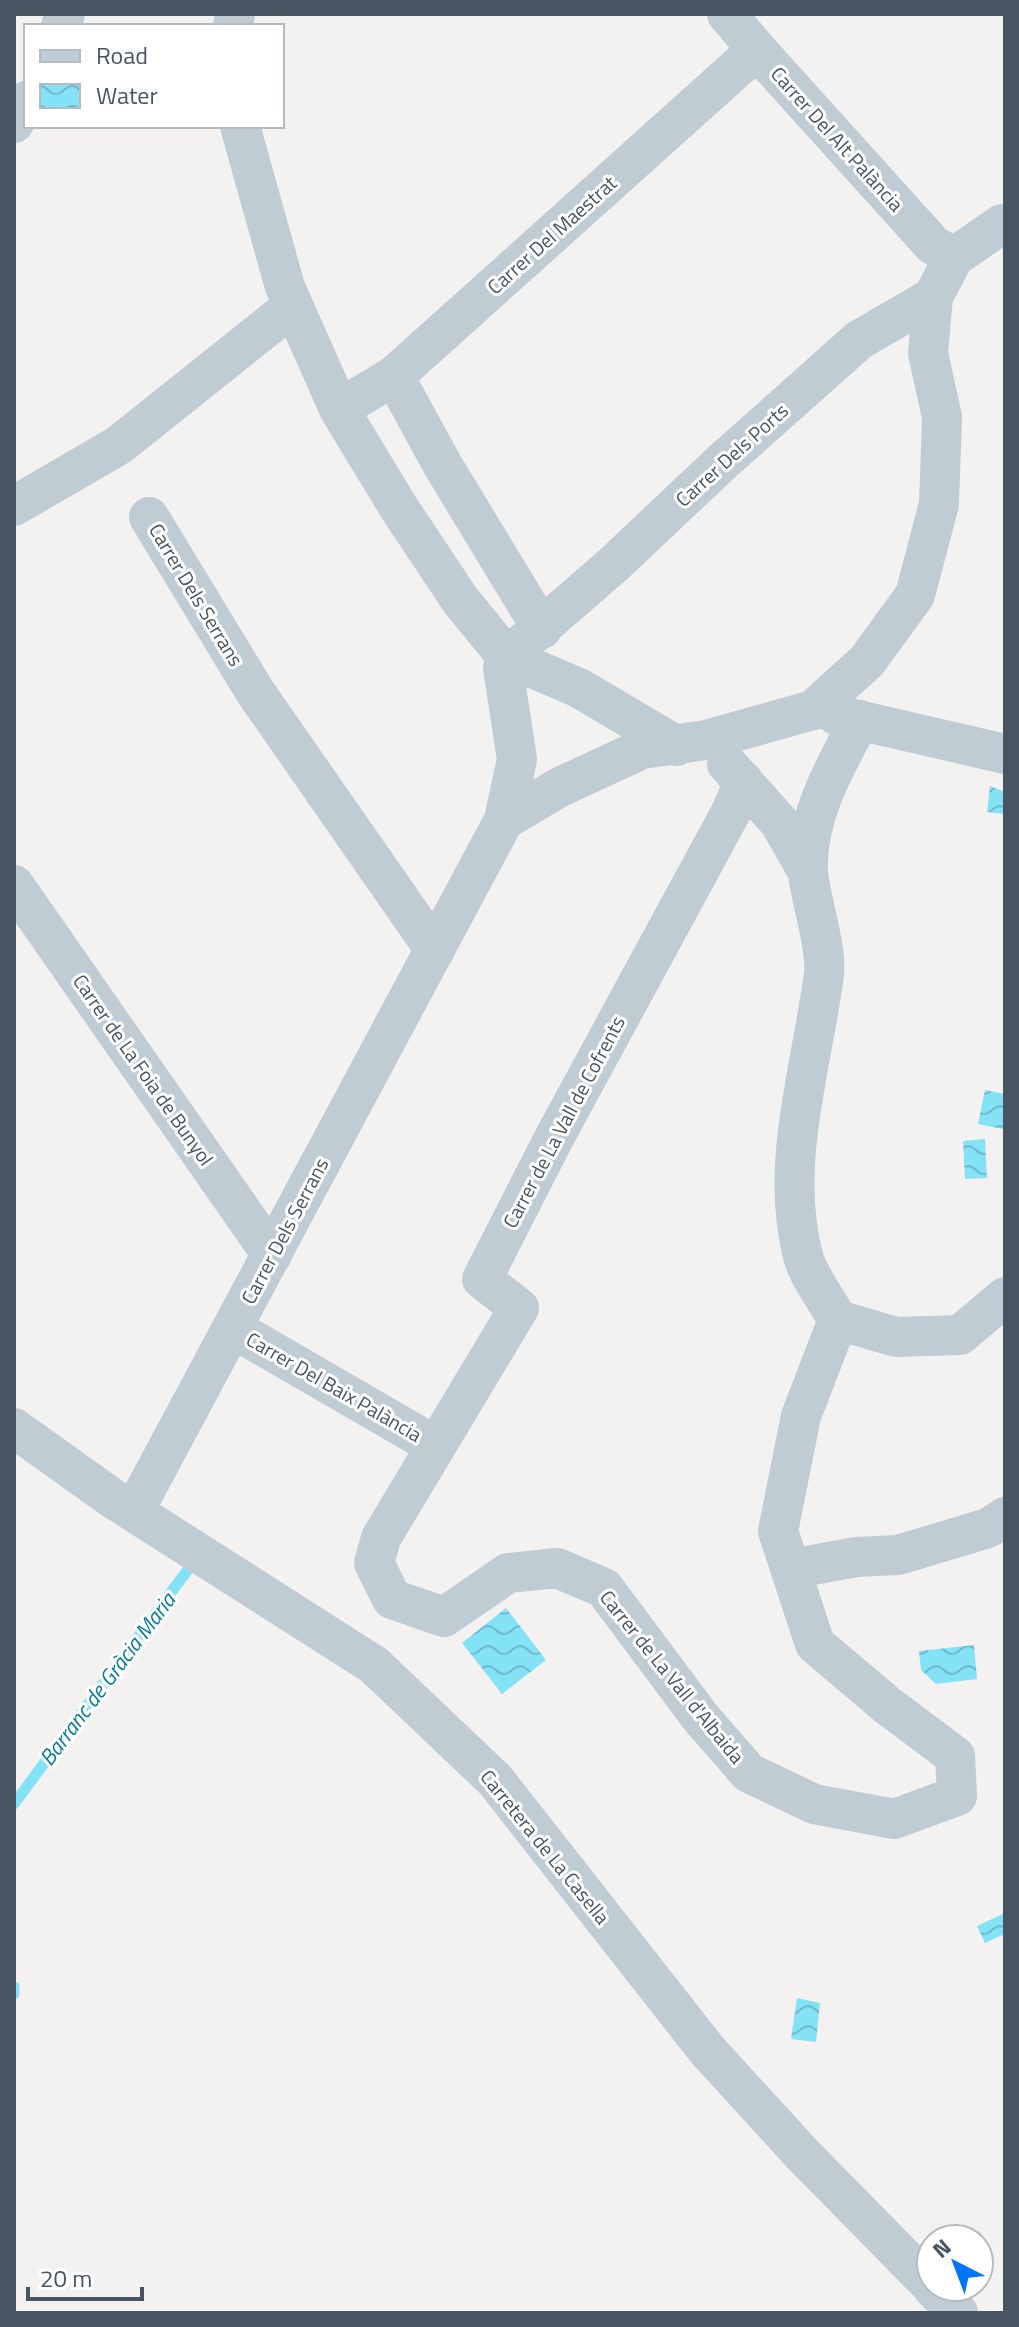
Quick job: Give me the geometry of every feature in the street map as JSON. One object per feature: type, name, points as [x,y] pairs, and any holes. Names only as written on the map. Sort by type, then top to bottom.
[{"type":"street","name":"Carrer Del Alt Palància","points":[[727,14],[933,245],[954,257]]},
{"type":"street","name":"Carrer Del Maestrat","points":[[339,409],[394,376],[757,50]]},
{"type":"street","points":[[14,123],[24,105]]},
{"type":"street","points":[[241,128],[285,287],[339,409],[452,588],[507,657],[692,743],[744,782],[780,823],[808,872]]},
{"type":"street","points":[[504,820],[560,787],[642,749],[692,743],[813,710],[867,661],[915,595],[939,504],[942,417],[928,353],[933,297],[954,257],[1004,223]]},
{"type":"street","name":"Carrer Dels Ports","points":[[507,657],[542,629],[859,340],[933,297]]},
{"type":"street","points":[[14,506],[119,445],[293,306]]},
{"type":"street","points":[[394,376],[442,464],[542,629]]},
{"type":"street","name":"Carrer Dels Serrans","points":[[149,517],[256,693],[435,950]]},
{"type":"street","points":[[504,820],[517,759],[503,668],[507,657]]},
{"type":"street","points":[[813,710],[1005,754]]},
{"type":"street","points":[[860,720],[834,767],[810,834],[808,872],[825,970],[805,1082],[793,1179],[804,1258],[838,1320],[896,1337],[960,1335],[1005,1297]]},
{"type":"street","name":"Carrer de La Vall de Cofrents","points":[[434,1445],[519,1308],[482,1279],[554,1138],[731,812],[744,782]]},
{"type":"street","name":"Carrer Dels Serrans","points":[[134,1511],[504,820]]},
{"type":"street","name":"Carrer de La Foia de Bunyol","points":[[14,885],[272,1255]]},
{"type":"street","name":"Carrer de La Vall d'Albaida","points":[[434,1445],[381,1538],[374,1563],[392,1599],[444,1617],[508,1573],[557,1568],[604,1588],[701,1718],[749,1773],[814,1804],[894,1819],[957,1796],[955,1756],[887,1705],[815,1644],[778,1531],[801,1416],[838,1320]]},
{"type":"street","name":"Carrer Del Baix Palància","points":[[234,1329],[434,1445]]},
{"type":"street","name":"Carretera de La Casella","points":[[14,1428],[134,1511],[374,1665],[495,1780],[707,2050],[803,2155],[915,2269]]},
{"type":"street","points":[[791,1569],[856,1557],[898,1555],[988,1528],[1005,1517]]},
{"type":"water","points":[[990,786],[1005,792],[1005,814],[987,812]]},
{"type":"water","points":[[985,1090],[1005,1094],[1003,1129],[978,1124]]},
{"type":"water","points":[[985,1139],[987,1178],[965,1179],[963,1141]]},
{"type":"water","points":[[506,1608],[546,1660],[502,1694],[462,1643]]},
{"type":"water","points":[[974,1645],[977,1679],[936,1684],[921,1670],[919,1651]]},
{"type":"water","points":[[1005,1913],[1005,1934],[985,1943],[977,1926]]},
{"type":"water","points":[[797,1998],[820,2003],[816,2042],[791,2039]]},
{"type":"waterway","name":"Barranc de Gràcia Maria","points":[[14,1804],[195,1560]]},
{"type":"waterway","name":"Barranc de Gràcia Maria","points":[[14,1987],[14,1994]]}]
